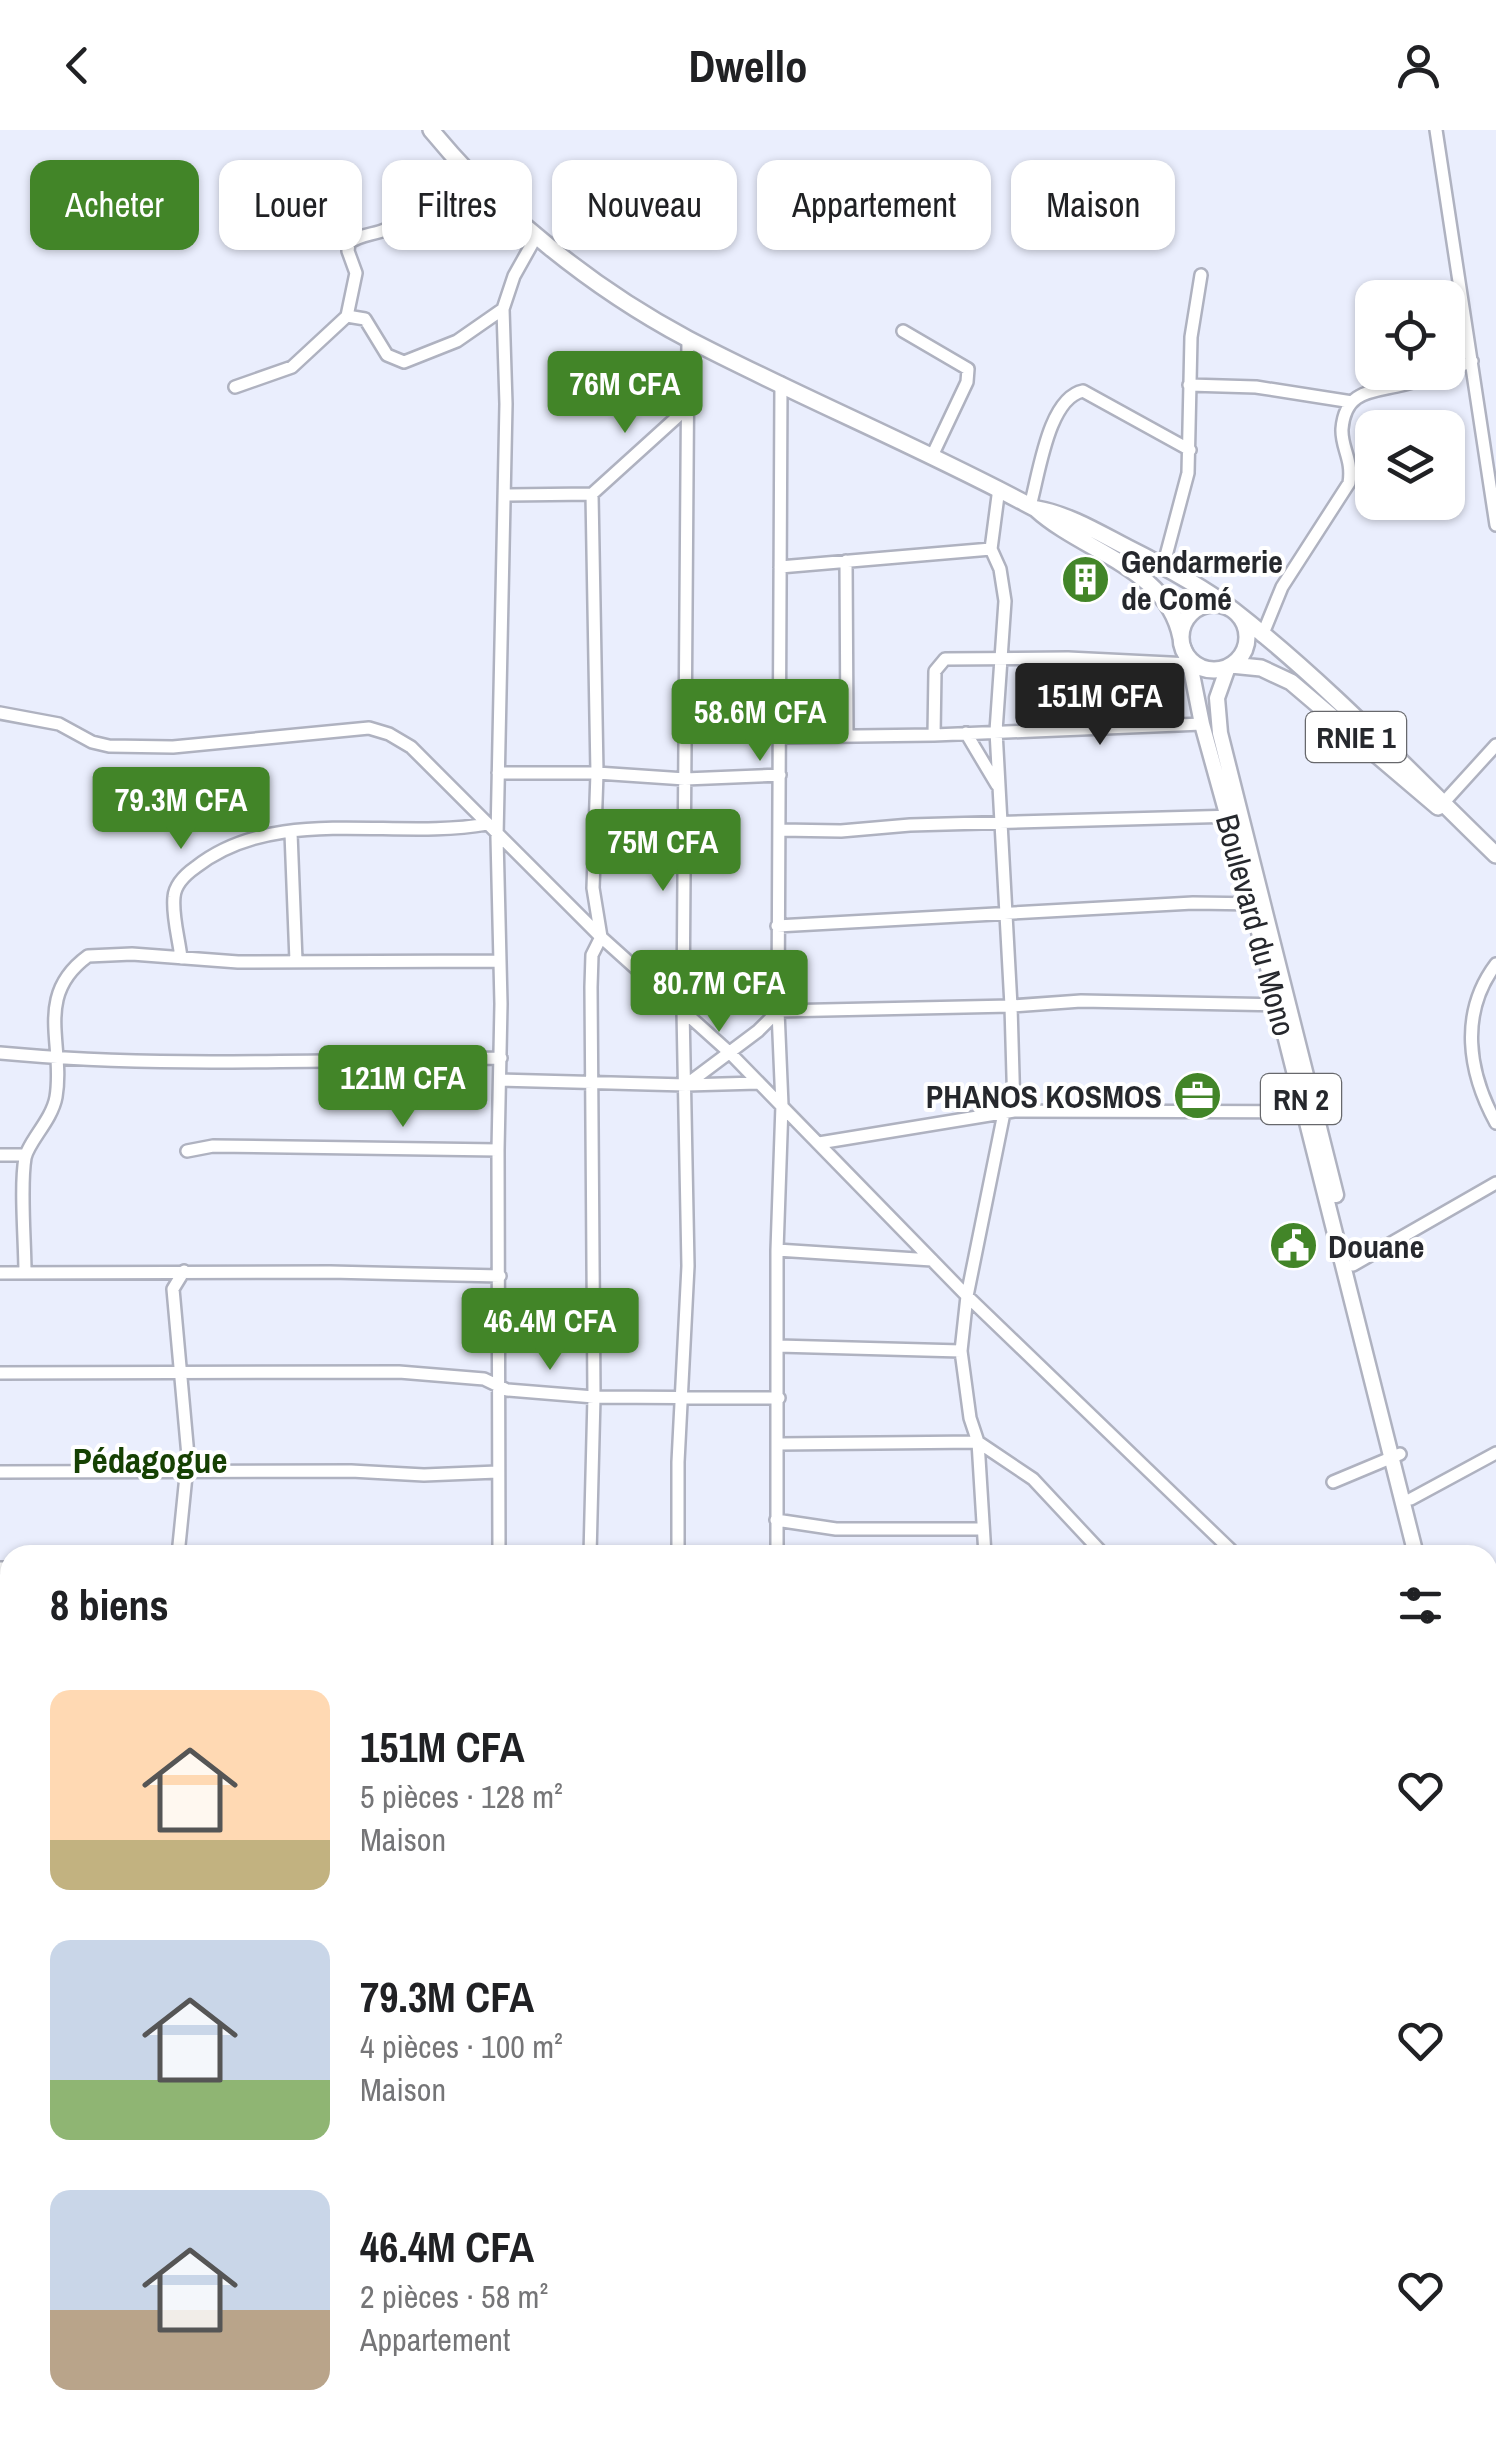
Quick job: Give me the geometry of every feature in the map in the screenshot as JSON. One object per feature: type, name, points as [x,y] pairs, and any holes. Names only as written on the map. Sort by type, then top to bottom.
[{"type":"highway","name":"RNIE 1","points":[[430,130],[457,160]]},
{"type":"highway","name":"RNIE 1","points":[[532,230],[608,289],[688,339],[1033,507],[1060,528],[1144,578],[1178,620],[1182,641]]},
{"type":"highway","name":"RNIE 1","points":[[1033,507],[1061,514],[1163,567],[1234,611],[1348,710],[1496,855]]},
{"type":"highway","points":[[1216,604],[1234,611],[1246,635],[1243,652],[1230,666],[1200,666],[1186,654],[1182,641],[1186,620],[1198,608],[1216,604]]},
{"type":"highway","name":"RNIE 1","points":[[1230,666],[1262,668],[1291,682],[1471,831]]},
{"type":"main road","name":"Boulevard du Mono","points":[[1182,641],[1202,724],[1234,816],[1258,904],[1395,1455],[1422,1545]]},
{"type":"main road","name":"Boulevard du Mono","points":[[1230,666],[1216,707],[1234,816]]},
{"type":"main road","name":"Boulevard du Mono","points":[[1310,1112],[1353,1265],[1414,1545]]},
{"type":"street","points":[[1436,130],[1496,525]]},
{"type":"street","points":[[235,387],[292,368],[347,316],[356,273],[349,243],[382,231]]},
{"type":"street","points":[[500,1545],[501,1058],[497,837],[506,404],[503,309],[514,276],[537,235]]},
{"type":"street","points":[[1163,567],[1182,500],[1190,450],[1190,337],[1202,275]]},
{"type":"street","points":[[347,316],[365,319],[387,355],[404,362],[456,341],[503,309]]},
{"type":"street","points":[[903,331],[968,369],[967,382],[932,456]]},
{"type":"street","points":[[678,1545],[688,1266],[683,1010],[688,339]]},
{"type":"street","points":[[1465,363],[1472,360]]},
{"type":"street","points":[[777,1545],[777,1250],[782,1106],[777,926],[781,383]]},
{"type":"street","points":[[1189,385],[1256,387],[1352,402]]},
{"type":"street","points":[[1262,636],[1282,588],[1349,482],[1351,469],[1342,427],[1352,402],[1373,390]]},
{"type":"street","points":[[1033,507],[1060,406],[1072,394],[1083,391],[1190,450]]},
{"type":"street","points":[[504,495],[592,494],[687,408]]},
{"type":"street","points":[[998,488],[991,531],[1004,601],[996,732],[1011,1006],[1009,1112],[967,1296],[960,1352],[973,1434],[978,1442],[1033,1478],[1095,1545]]},
{"type":"street","points":[[590,1545],[594,1398],[592,955],[600,937],[593,888],[597,773],[592,494]]},
{"type":"street","points":[[780,567],[992,549]]},
{"type":"street","points":[[846,561],[847,736]]},
{"type":"street","points":[[934,736],[935,671],[946,659],[1001,657],[1190,664]]},
{"type":"street","points":[[0,713],[59,724],[92,742],[110,746],[173,747],[369,728],[390,734],[411,747],[600,937],[730,1053],[967,1296],[1226,1545]]},
{"type":"street","points":[[780,737],[934,736],[1202,724]]},
{"type":"street","points":[[966,734],[998,787]]},
{"type":"street","points":[[1445,801],[1496,744]]},
{"type":"street","points":[[498,773],[597,773],[685,779],[780,776]]},
{"type":"street","points":[[780,830],[1234,816]]},
{"type":"street","points":[[182,958],[174,898],[178,885],[186,874],[221,849],[248,839],[291,833],[428,831],[487,824]]},
{"type":"street","points":[[291,833],[296,962]]},
{"type":"street","points":[[777,926],[1194,903],[1258,904]]},
{"type":"street","points":[[25,1273],[25,1154],[54,1106],[58,1084],[56,1000],[62,984],[88,956],[296,962],[500,960]]},
{"type":"street","points":[[1496,964],[1478,993],[1471,1030],[1474,1066],[1496,1123]]},
{"type":"street","points":[[686,1086],[778,1011],[1081,1001],[1283,1005]]},
{"type":"street","points":[[0,1053],[55,1058],[501,1058]]},
{"type":"street","points":[[501,1080],[686,1086],[758,1083]]},
{"type":"street","points":[[818,1143],[1009,1112],[1310,1112]]},
{"type":"street","points":[[188,1152],[213,1146],[498,1150]]},
{"type":"street","points":[[0,1155],[25,1154]]},
{"type":"street","points":[[1353,1265],[1496,1183]]},
{"type":"street","points":[[777,1250],[932,1260]]},
{"type":"street","points":[[0,1274],[159,1275],[184,1271],[500,1276]]},
{"type":"street","points":[[179,1545],[188,1470],[173,1289],[184,1271]]},
{"type":"street","points":[[159,1275],[173,1289]]},
{"type":"street","points":[[778,1346],[960,1352]]},
{"type":"street","points":[[0,1374],[399,1372],[484,1379],[498,1387],[594,1398],[779,1398]]},
{"type":"street","points":[[779,1444],[978,1442]]},
{"type":"street","points":[[978,1442],[984,1545]]},
{"type":"street","points":[[1411,1499],[1496,1453]]},
{"type":"street","points":[[1333,1482],[1395,1455]]},
{"type":"street","points":[[0,1472],[498,1472]]},
{"type":"street","points":[[776,1520],[836,1529],[982,1529]]},
{"type":"place","name":"Gendarmerie de Comé","points":[[1086,579]]},
{"type":"place","name":"PHANOS KOSMOS","points":[[1197,1096]]},
{"type":"place","name":"Douane","points":[[1293,1246]]},
{"type":"district","name":"Pédagogue","points":[[150,1460]]}]
